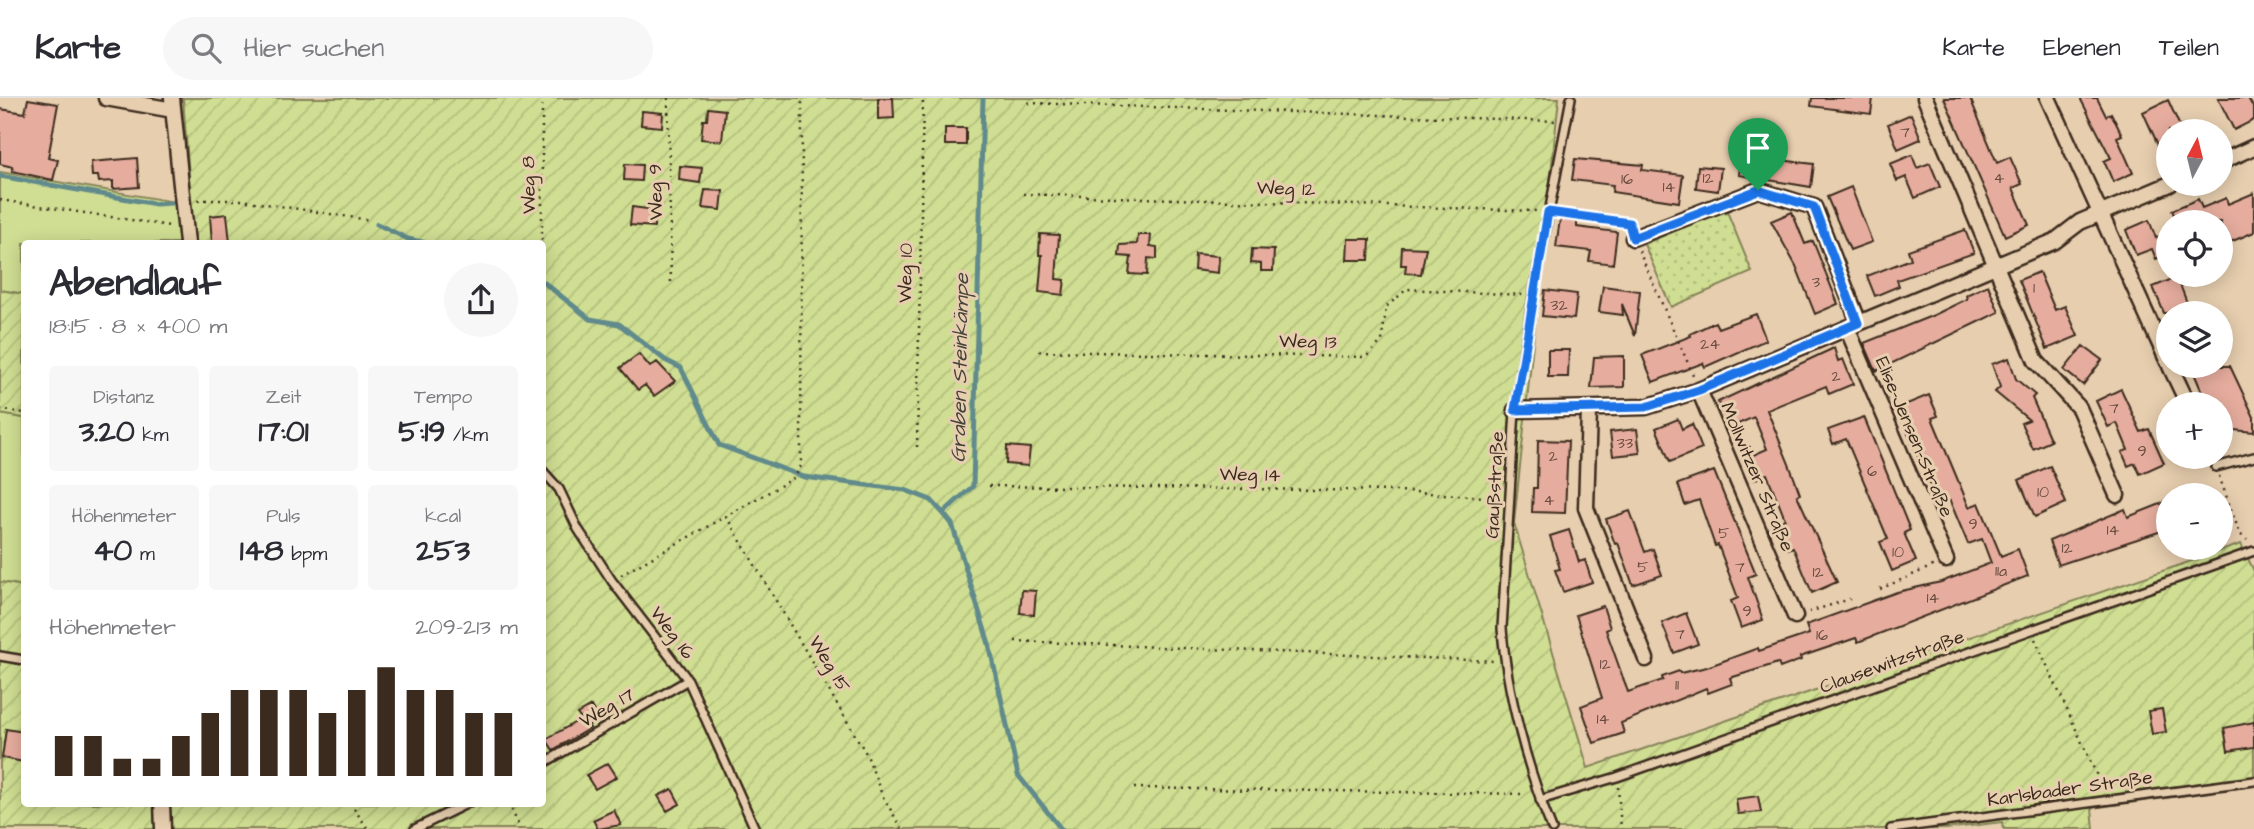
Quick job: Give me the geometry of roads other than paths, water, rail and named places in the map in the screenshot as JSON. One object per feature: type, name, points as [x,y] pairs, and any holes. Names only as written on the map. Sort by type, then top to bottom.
[{"type":"street","points":[[106,98],[173,104],[186,240]]},
{"type":"street","points":[[1925,98],[2036,362],[2079,408],[2117,495]]},
{"type":"street","points":[[2048,98],[2156,336]]},
{"type":"street","points":[[2233,157],[2254,147]]},
{"type":"street","name":"Elise-Jensen-Straße","points":[[1633,238],[1758,190],[1814,207],[1853,326],[1946,561]]},
{"type":"street","points":[[1515,410],[1588,411],[1646,407],[1699,390],[2055,241],[2080,222],[2156,190]]},
{"type":"street","name":"Mollwitzer Straße","points":[[1699,390],[1795,616]]},
{"type":"street","points":[[1588,411],[1586,508],[1646,659]]},
{"type":"street","points":[[162,807],[163,829]]},
{"type":"lane","name":"Gaußstraße","points":[[1552,829],[1539,797],[1504,662],[1502,628],[1515,410],[1548,212],[1569,122],[1571,98]]},
{"type":"lane","points":[[2233,463],[2254,457]]},
{"type":"lane","name":"Weg 16","points":[[546,474],[559,489],[578,530],[612,580],[688,680],[755,829]]},
{"type":"lane","name":"Clausewitzstraße","points":[[1539,797],[1617,777],[2254,549]]},
{"type":"lane","points":[[0,656],[21,660]]},
{"type":"lane","name":"Weg 17","points":[[546,762],[688,680]]},
{"type":"lane","name":"Karlsbader Straße","points":[[1891,829],[2254,781]]},
{"type":"lane","points":[[415,829],[459,807]]},
{"type":"waterway","name":"Graben Steinkämpe","points":[[546,284],[590,319],[619,324],[665,360],[681,368],[719,445],[804,477],[905,490],[931,500],[943,513],[973,486],[983,98]]},
{"type":"waterway","name":"Graben Steinkämpe","points":[[0,176],[156,204],[171,203]]},
{"type":"waterway","name":"Graben Steinkämpe","points":[[377,224],[412,240]]},
{"type":"waterway","points":[[943,513],[952,524],[989,644],[1018,775],[1061,829]]}]
